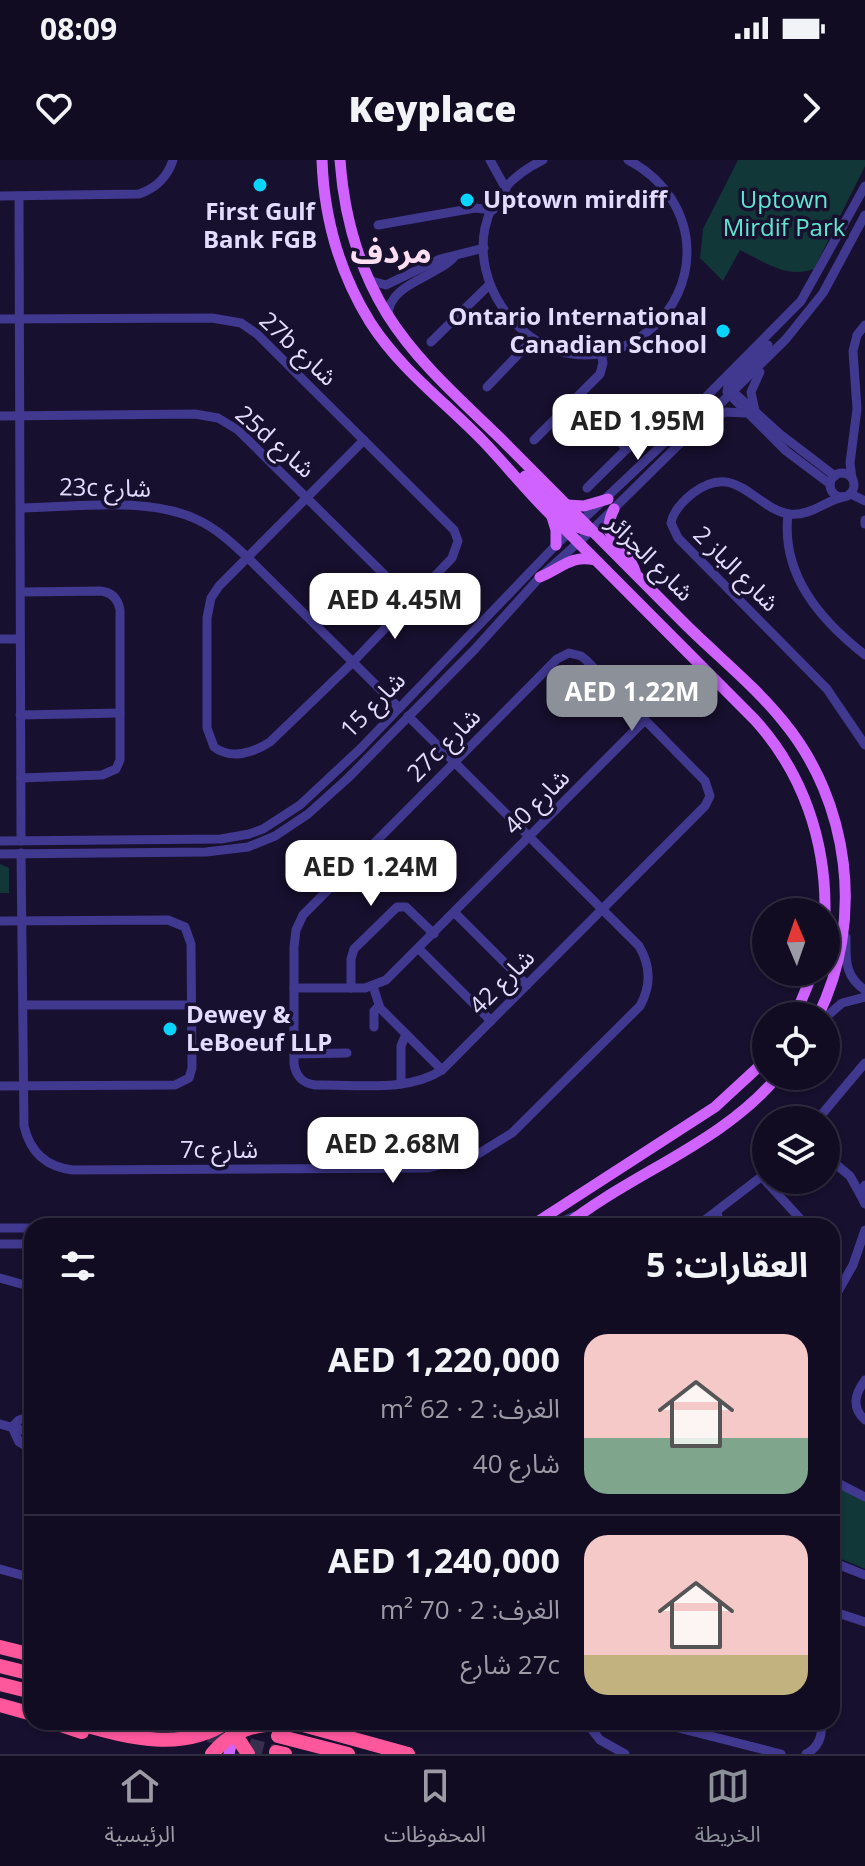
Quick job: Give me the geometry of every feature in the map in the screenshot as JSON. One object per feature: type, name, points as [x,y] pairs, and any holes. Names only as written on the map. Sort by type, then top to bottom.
[{"type":"highway","points":[[0,1647],[24,1653]]},
{"type":"highway","points":[[0,1666],[24,1672]]},
{"type":"highway","points":[[0,1684],[24,1690]]},
{"type":"highway","points":[[0,1705],[24,1712]]},
{"type":"highway","points":[[78,1730],[154,1754]]},
{"type":"highway","points":[[105,1730],[154,1742],[183,1742],[219,1735],[248,1754]]},
{"type":"highway","points":[[321,1730],[408,1754]]},
{"type":"highway","points":[[278,1736],[348,1754]]},
{"type":"main road","name":"شارع الجزائر","points":[[322,160],[325,200],[336,249],[370,322],[409,372],[482,440],[552,517],[580,531],[636,575],[772,708],[809,758],[837,829],[844,877],[845,926],[836,969],[823,1002]]},
{"type":"main road","name":"شارع الجزائر","points":[[340,160],[349,222],[368,280],[388,315],[431,369],[567,505],[597,561],[689,661],[765,730],[796,778],[813,818],[820,846],[824,898]]},
{"type":"main road","points":[[482,440],[498,450],[580,531]]},
{"type":"main road","points":[[567,505],[611,504],[610,534],[630,558],[636,575]]},
{"type":"main road","points":[[552,517],[556,545]]},
{"type":"main road","points":[[540,577],[573,559],[582,557],[597,561]]},
{"type":"main road","points":[[542,1218],[715,1107],[752,1073]]},
{"type":"main road","points":[[575,1218],[723,1126],[764,1090]]},
{"type":"main road","points":[[538,1218],[551,1212]]},
{"type":"street","points":[[0,196],[139,194],[164,178],[173,160]]},
{"type":"street","points":[[490,160],[506,189]]},
{"type":"street","points":[[543,160],[527,169],[506,189],[493,210],[484,248],[489,285],[506,316],[533,339],[559,350],[587,353],[632,342],[658,323],[676,297],[686,267],[686,235],[675,205],[656,179],[628,160]]},
{"type":"street","name":"شارع 15","points":[[611,504],[808,292],[865,186]]},
{"type":"street","points":[[19,196],[21,841]]},
{"type":"street","points":[[378,225],[475,208],[493,210]]},
{"type":"street","points":[[851,213],[863,223]]},
{"type":"street","name":"شارع 15","points":[[0,854],[206,852],[248,847],[275,836],[299,821],[348,778],[475,649],[580,531],[701,425],[730,392],[768,359],[823,293],[863,223]]},
{"type":"street","points":[[368,280],[386,285],[440,259],[484,248]]},
{"type":"street","points":[[388,315],[389,304],[396,294],[441,269],[455,256]]},
{"type":"street","points":[[431,342],[489,285]]},
{"type":"street","name":"27b شارع","points":[[0,319],[212,318],[232,320],[257,334],[450,525],[458,541],[456,553],[411,601]]},
{"type":"street","points":[[865,325],[855,340],[853,351],[857,420],[850,463],[850,488],[865,501]]},
{"type":"street","points":[[730,392],[772,341],[776,328]]},
{"type":"street","points":[[487,387],[533,339]]},
{"type":"street","points":[[534,440],[600,374],[603,363],[601,352]]},
{"type":"street","points":[[752,414],[752,387],[768,359]]},
{"type":"street","points":[[715,389],[730,392],[813,466],[865,495]]},
{"type":"street","points":[[576,399],[627,449]]},
{"type":"street","points":[[587,488],[665,411]]},
{"type":"street","points":[[701,425],[725,412],[752,414]]},
{"type":"street","name":"25d شارع","points":[[0,416],[210,416],[225,421],[238,430],[411,601]]},
{"type":"street","points":[[364,440],[215,592],[207,611],[207,735],[214,747],[226,754],[254,751],[270,742],[411,601]]},
{"type":"street","points":[[828,503],[834,480],[850,463]]},
{"type":"street","points":[[834,480],[835,495],[850,488]]},
{"type":"street","name":"شارع الباز 2","points":[[788,514],[745,488],[719,483],[700,489],[689,497],[673,515],[671,527],[678,538],[827,689],[865,745]]},
{"type":"street","points":[[850,488],[813,511],[788,514],[787,550],[797,577],[831,624],[865,655]]},
{"type":"street","name":"23c شارع","points":[[22,508],[138,506],[188,516],[211,527],[247,557],[399,708]]},
{"type":"street","name":"شارع 15","points":[[0,841],[221,839],[263,829],[290,813],[360,749],[556,545],[580,531]]},
{"type":"street","points":[[21,592],[100,591],[114,596],[120,610],[120,760],[112,772],[102,775],[21,778]]},
{"type":"street","points":[[0,639],[20,639]]},
{"type":"street","name":"27c شارع","points":[[294,1059],[294,939],[303,915],[557,659],[569,653],[581,656],[705,781],[710,796],[705,806]]},
{"type":"street","points":[[20,715],[120,713]]},
{"type":"street","points":[[408,716],[603,909]]},
{"type":"street","name":"شارع 40","points":[[373,986],[386,980],[419,949],[644,721]]},
{"type":"street","points":[[348,778],[342,773],[360,749]]},
{"type":"street","name":"شارع 42","points":[[294,1059],[298,1076],[308,1084],[401,1084],[426,1079],[442,1070],[705,806]]},
{"type":"street","points":[[114,853],[149,849],[150,840]]},
{"type":"street","points":[[21,853],[23,1086]]},
{"type":"street","points":[[351,988],[354,949],[397,907],[406,907],[434,934]]},
{"type":"street","name":"7c شارع","points":[[23,1086],[24,1126],[30,1145],[44,1161],[62,1169],[428,1168],[451,1165],[483,1152],[512,1133],[640,1006],[649,979],[646,959],[639,946],[603,909]]},
{"type":"street","points":[[455,913],[527,985]]},
{"type":"street","points":[[0,921],[174,921],[188,932],[191,944],[191,1073],[185,1082],[175,1085],[0,1086]]},
{"type":"street","points":[[845,926],[848,972],[865,990]]},
{"type":"street","points":[[419,949],[491,1021]]},
{"type":"street","points":[[294,988],[373,986],[379,1006],[442,1070]]},
{"type":"street","points":[[840,1005],[865,997]]},
{"type":"street","points":[[23,1005],[191,1005]]},
{"type":"street","points":[[374,1027],[374,1011],[379,1006]]},
{"type":"street","points":[[401,1084],[401,1046],[406,1034]]},
{"type":"street","points":[[294,1059],[347,1053]]},
{"type":"street","points":[[829,1106],[865,1063]]},
{"type":"street","points":[[840,1168],[864,1196]]},
{"type":"street","points":[[708,1218],[752,1184]]},
{"type":"street","points":[[780,1194],[800,1218]]},
{"type":"street","points":[[717,1212],[718,1218]]},
{"type":"street","points":[[572,1218],[579,1215]]},
{"type":"street","points":[[0,1228],[24,1228]]},
{"type":"street","points":[[840,1288],[853,1265],[865,1230]]},
{"type":"street","points":[[0,1244],[24,1244]]},
{"type":"street","points":[[840,1298],[865,1250]]},
{"type":"street","points":[[0,1278],[24,1285]]},
{"type":"street","points":[[865,1380],[855,1402],[865,1420]]},
{"type":"street","points":[[12,1427],[24,1418]]},
{"type":"street","points":[[0,1424],[24,1431]]},
{"type":"street","points":[[12,1427],[19,1442],[24,1445]]},
{"type":"street","points":[[840,1484],[865,1497]]},
{"type":"street","points":[[840,1565],[865,1575]]},
{"type":"street","points":[[0,1569],[24,1576]]},
{"type":"street","points":[[840,1614],[865,1622]]},
{"type":"street","points":[[592,1730],[600,1740],[625,1754]]},
{"type":"street","points":[[686,1730],[781,1754]]},
{"type":"street","points":[[806,1754],[817,1745],[821,1730]]},
{"type":"green space","name":"Uptown Mirdif Park","points":[[738,160],[865,160],[865,166],[814,269],[785,271],[740,250],[723,281],[700,258],[703,229]]},
{"type":"green space","points":[[0,864],[9,868],[9,893],[0,893]]},
{"type":"green space","points":[[840,1487],[865,1499],[865,1569],[840,1558]]},
{"type":"tunnel","points":[[188,1730],[276,1752]]},
{"type":"place","name":"First Gulf Bank FGB","points":[[260,185]]},
{"type":"place","name":"Uptown mirdiff","points":[[467,200]]},
{"type":"place","name":"Ontario International Canadian School","points":[[723,331]]},
{"type":"place","name":"Dewey & LeBoeuf LLP","points":[[170,1029]]},
{"type":"district","name":"مردف","points":[[391,252]]}]
